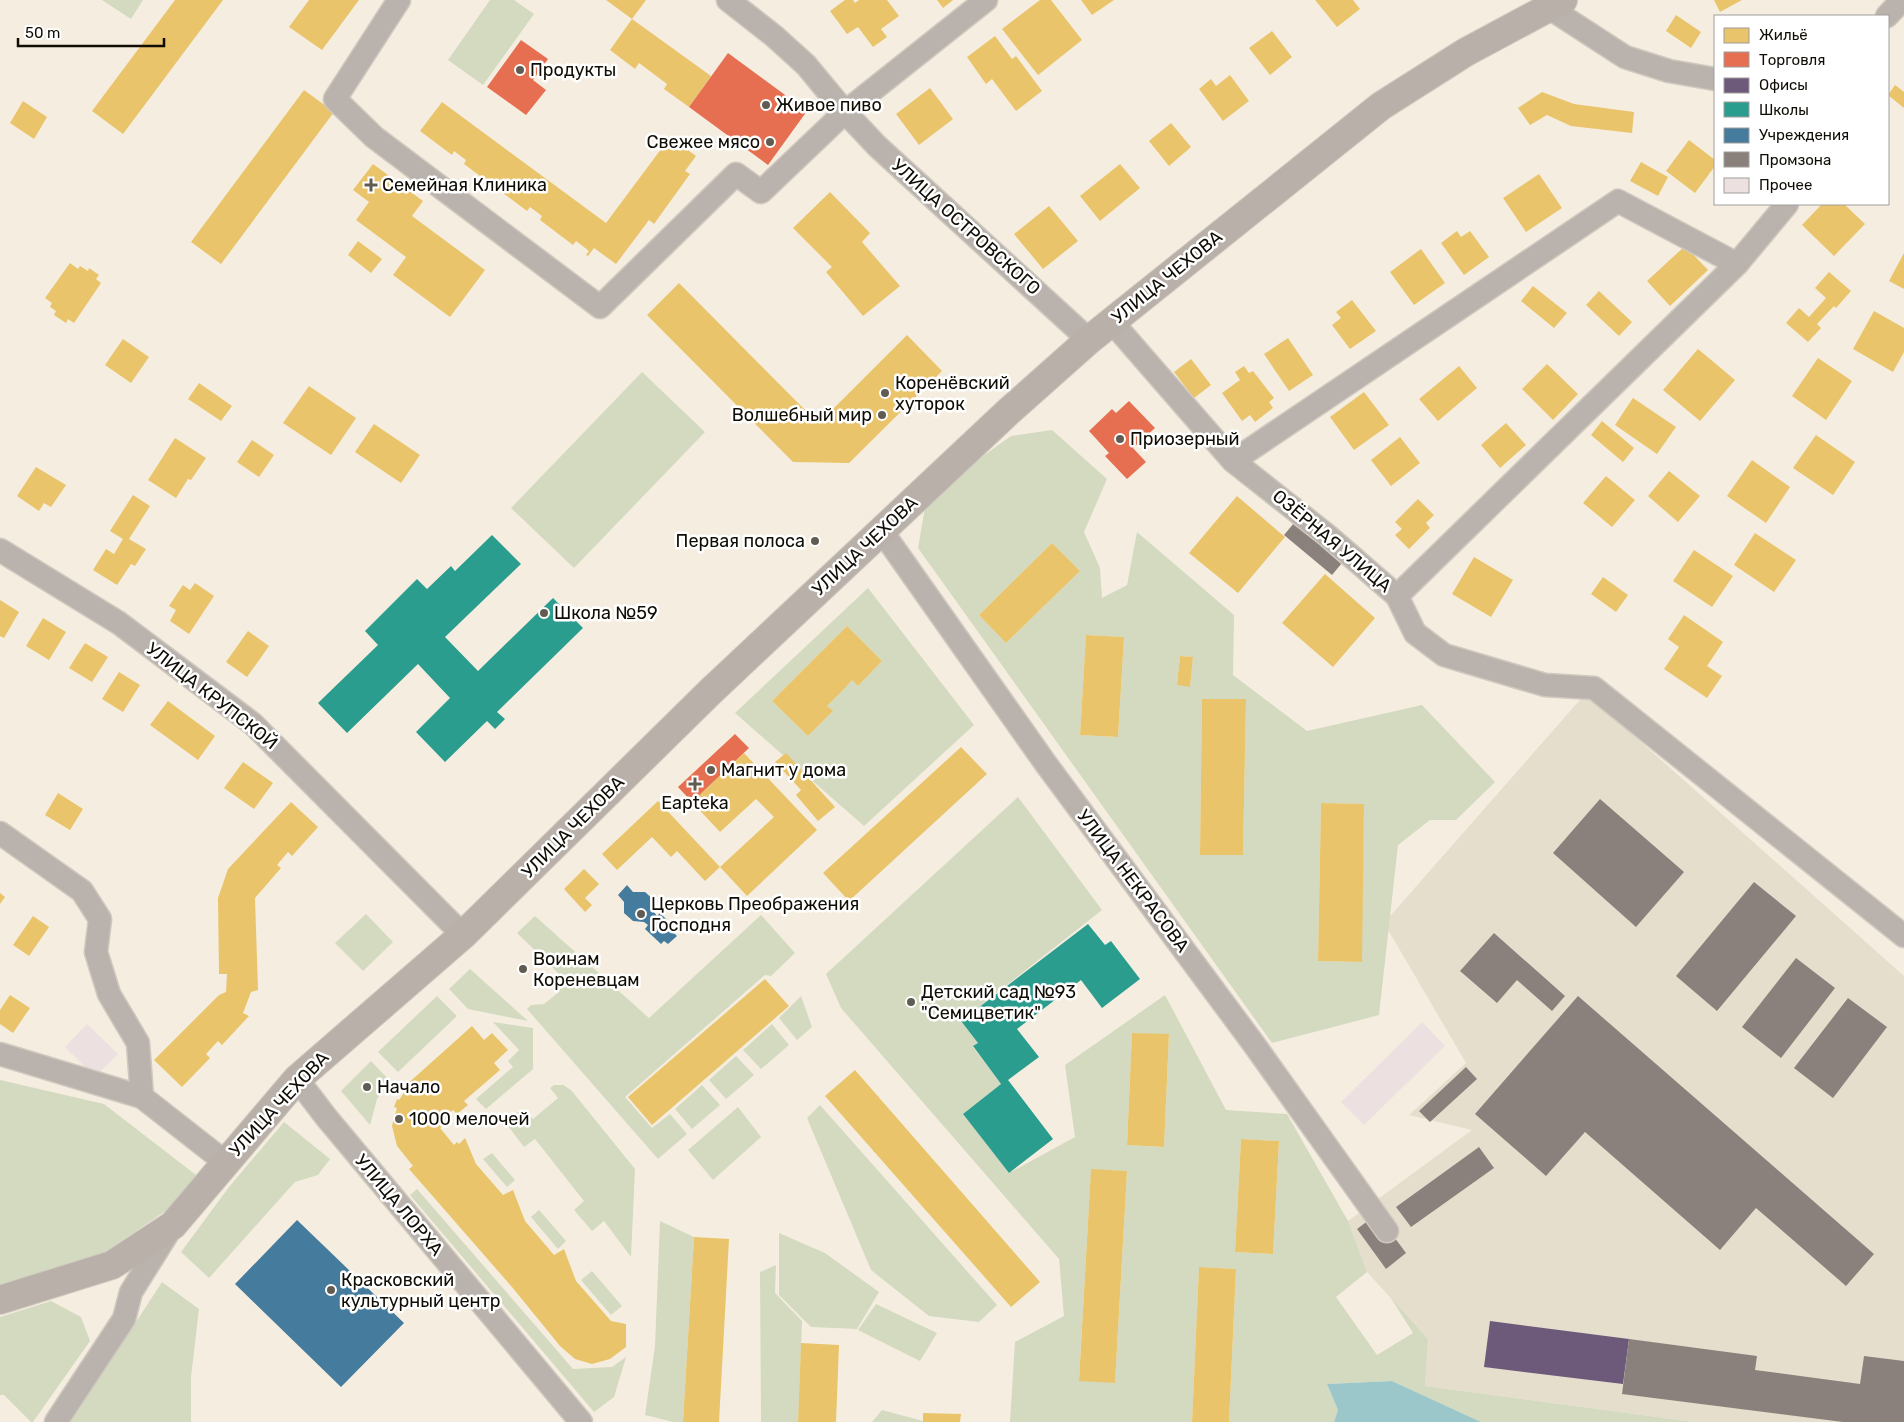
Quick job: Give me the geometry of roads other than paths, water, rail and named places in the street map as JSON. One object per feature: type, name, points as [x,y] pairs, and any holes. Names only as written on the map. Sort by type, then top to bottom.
[{"type":"main road","name":"УЛИЦА ЧЕХОВА","points":[[0,1300],[112,1265],[173,1225],[297,1079],[463,935],[539,862],[637,762],[881,530],[1089,340],[1381,106],[1466,52],[1555,4]]},
{"type":"street","points":[[399,0],[335,99],[374,137],[600,307],[736,174],[761,192],[845,112],[986,0]]},
{"type":"street","name":"УЛИЦА ОСТРОВСКОГО","points":[[728,0],[774,36],[806,65],[845,112],[877,146],[1089,340]]},
{"type":"street","points":[[1888,15],[1902,0]]},
{"type":"street","points":[[1555,4],[1625,57],[1669,71],[1714,79]]},
{"type":"street","points":[[1233,461],[1618,202],[1737,264]]},
{"type":"street","points":[[1397,596],[1737,264],[1786,205]]},
{"type":"street","name":"ОЗЁРНАЯ УЛИЦА","points":[[1112,322],[1233,461],[1328,536],[1397,596],[1415,633],[1444,655],[1545,685],[1594,688],[1904,936]]},
{"type":"street","name":"УЛИЦА НЕКРАСОВА","points":[[881,530],[1046,764],[1259,1051],[1387,1231]]},
{"type":"street","name":"УЛИЦА КРУПСКОЙ","points":[[0,550],[119,623],[253,724],[463,935]]},
{"type":"street","points":[[0,833],[82,891],[100,919],[96,952],[109,994],[138,1043],[142,1097]]},
{"type":"street","points":[[0,1054],[142,1097],[225,1162]]},
{"type":"street","name":"УЛИЦА ЛОРХА","points":[[297,1079],[326,1118],[581,1422]]},
{"type":"street","points":[[130,1292],[173,1225]]},
{"type":"street","points":[[56,1422],[124,1319],[132,1286],[125,1270],[119,1266],[112,1265]]},
{"type":"water","points":[[1392,1381],[1481,1422],[1334,1422],[1338,1410],[1327,1384]]},
{"type":"place","name":"Продукты","points":[[520,70]]},
{"type":"place","name":"Живое пиво","points":[[766,105]]},
{"type":"place","name":"Свежее мясо","points":[[770,142]]},
{"type":"place","name":"Семейная Клиника","points":[[371,185]]},
{"type":"place","name":"Коренёвский хуторок","points":[[885,393]]},
{"type":"place","name":"Волшебный мир","points":[[882,415]]},
{"type":"place","name":"Приозерный","points":[[1120,439]]},
{"type":"place","name":"Первая полоса","points":[[815,541]]},
{"type":"place","name":"Школа №59","points":[[544,613]]},
{"type":"place","name":"Магнит у дома","points":[[711,770]]},
{"type":"place","name":"Eapteka","points":[[695,784]]},
{"type":"place","name":"Церковь Преображения Господня","points":[[641,914]]},
{"type":"place","name":"Воинам Кореневцам","points":[[523,969]]},
{"type":"place","name":"Детский сад №93 \"Семицветик\"","points":[[911,1002]]},
{"type":"place","name":"Начало","points":[[367,1087]]},
{"type":"place","name":"1000 мелочей","points":[[399,1119]]},
{"type":"place","name":"Красковский культурный центр","points":[[331,1290]]}]
